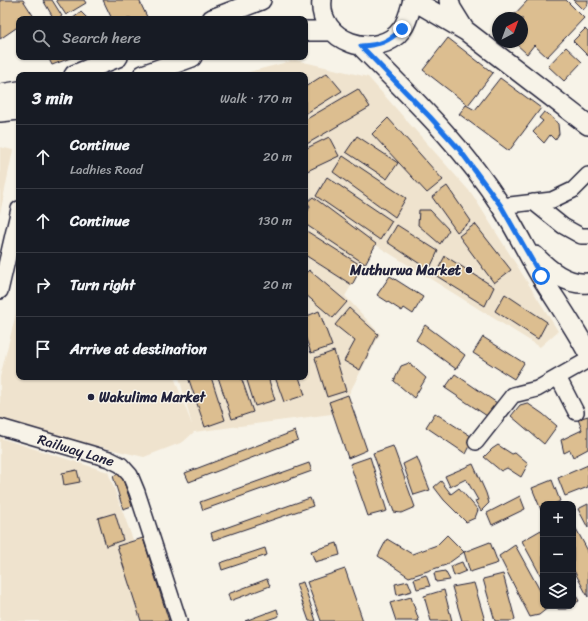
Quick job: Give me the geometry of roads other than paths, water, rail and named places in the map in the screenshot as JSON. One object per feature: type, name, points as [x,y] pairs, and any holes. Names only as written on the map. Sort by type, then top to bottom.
[{"type":"main road","points":[[220,16],[261,0]]},
{"type":"main road","points":[[322,0],[324,18],[332,31],[347,41],[361,46],[376,46],[390,40],[402,29],[409,16],[413,0],[466,31],[588,126]]},
{"type":"main road","points":[[450,0],[451,8],[456,19],[466,31]]},
{"type":"main road","points":[[308,31],[332,31]]},
{"type":"main road","points":[[361,46],[459,149],[501,206],[541,276],[567,316],[588,353]]},
{"type":"main road","points":[[81,72],[111,60]]},
{"type":"main road","points":[[151,72],[184,60]]},
{"type":"main road","points":[[0,94],[16,91]]},
{"type":"main road","points":[[0,112],[16,110]]},
{"type":"main road","points":[[521,242],[546,267],[566,280],[581,284],[588,283]]},
{"type":"street","points":[[501,206],[552,200],[573,190],[588,175]]},
{"type":"street","points":[[533,202],[564,226],[581,236],[588,236]]},
{"type":"street","points":[[0,291],[16,222]]},
{"type":"street","points":[[476,442],[512,395],[537,389],[588,360]]},
{"type":"street","points":[[558,377],[576,412]]},
{"type":"street","name":"Railway Lane","points":[[0,427],[109,459],[122,465],[130,476],[137,492],[179,621]]},
{"type":"place","name":"Muthurwa Market","points":[[469,270]]},
{"type":"place","name":"Wakulima Market","points":[[91,397]]}]
